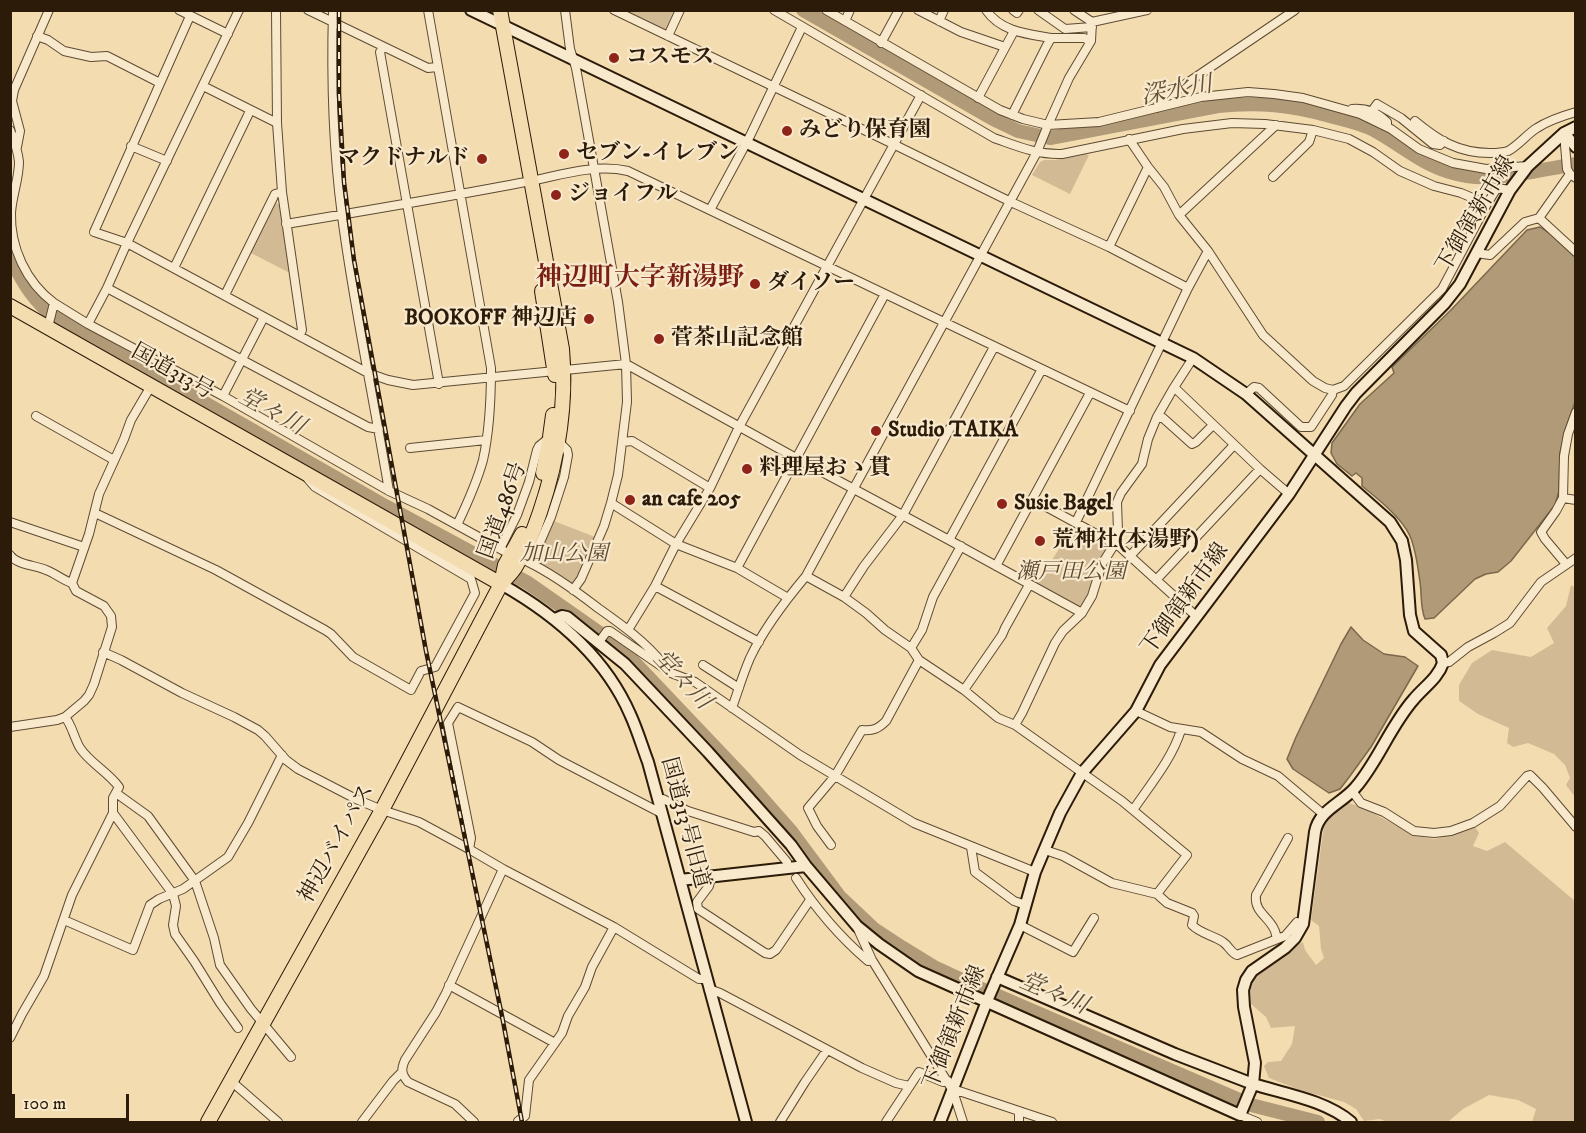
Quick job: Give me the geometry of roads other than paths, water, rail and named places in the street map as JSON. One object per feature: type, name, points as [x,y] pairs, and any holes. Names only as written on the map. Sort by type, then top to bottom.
[{"type":"highway","name":"国道486号","points":[[497,17],[527,181],[562,349],[560,371],[564,394],[548,488],[533,533],[505,567]]},
{"type":"highway","name":"国道313号","points":[[10,306],[49,324],[151,386],[301,470],[505,567]]},
{"type":"highway","name":"神辺バイパス","points":[[208,1122],[382,810],[505,567]]},
{"type":"street","points":[[17,148],[20,131],[12,101],[14,90],[49,10]]},
{"type":"street","points":[[179,10],[228,34]]},
{"type":"street","points":[[88,324],[239,10]]},
{"type":"street","points":[[276,10],[277,123],[282,192],[302,330],[300,335]]},
{"type":"street","points":[[308,10],[428,68],[437,67]]},
{"type":"street","points":[[333,10],[333,100],[342,214],[389,491]]},
{"type":"street","points":[[428,10],[491,368],[491,407],[483,461],[457,525]]},
{"type":"street","points":[[471,10],[497,17],[572,58],[1192,358],[1246,394],[1390,522],[1402,541],[1407,560],[1410,615],[1414,631],[1441,655],[1443,663],[1438,674],[1411,702],[1364,777],[1352,791],[1323,814],[1316,826],[1303,924],[1290,943],[1252,971],[1246,980],[1243,990],[1244,1007],[1256,1062],[1252,1084],[1241,1113]]},
{"type":"street","points":[[564,10],[618,302],[627,364],[627,402],[618,475],[604,526],[581,579],[573,590]]},
{"type":"street","points":[[614,10],[1109,247],[1188,288]]},
{"type":"street","points":[[668,36],[680,10]]},
{"type":"street","points":[[774,10],[994,138],[1030,152],[1039,149],[1050,154],[1062,154],[1183,129],[1232,123],[1276,125],[1313,130],[1349,139],[1400,171],[1434,186],[1461,193],[1487,204]]},
{"type":"street","points":[[826,10],[1000,110],[1047,128],[1099,122],[1201,97],[1248,92],[1303,98],[1348,110],[1387,126],[1419,149],[1453,163],[1486,169],[1528,166]]},
{"type":"street","points":[[845,21],[850,10]]},
{"type":"street","points":[[881,43],[899,10]]},
{"type":"street","points":[[918,10],[961,32],[1005,47]]},
{"type":"street","points":[[939,21],[944,10]]},
{"type":"street","points":[[986,10],[990,16],[1014,31],[1051,38],[1084,38],[1091,41]]},
{"type":"street","points":[[1013,10],[1017,13],[1019,10]]},
{"type":"street","points":[[1038,10],[1065,30],[1147,10]]},
{"type":"street","points":[[1074,10],[1092,24]]},
{"type":"street","points":[[1156,108],[1159,102],[1295,10]]},
{"type":"street","points":[[190,16],[94,231],[127,243],[368,373],[388,380],[413,385],[439,384],[627,364],[1082,613]]},
{"type":"street","points":[[732,708],[750,659],[759,642],[788,598],[806,576],[1039,149],[1069,78],[1091,41],[1092,24]]},
{"type":"street","points":[[710,210],[746,143],[802,27]]},
{"type":"street","points":[[978,98],[1014,31]]},
{"type":"street","points":[[38,36],[64,51],[91,57],[107,56],[160,83]]},
{"type":"street","points":[[1012,115],[1051,38]]},
{"type":"street","points":[[383,47],[380,52],[439,384]]},
{"type":"street","points":[[203,86],[277,123]]},
{"type":"street","points":[[628,630],[710,488],[740,427],[921,95]]},
{"type":"street","points":[[1348,110],[1373,105],[1401,118],[1433,144],[1440,145],[1444,141]]},
{"type":"street","points":[[1373,105],[1387,122],[1387,126]]},
{"type":"street","points":[[174,268],[250,111]]},
{"type":"street","points":[[1415,121],[1433,136],[1459,148],[1478,153],[1503,153],[1536,128],[1553,119],[1575,112]]},
{"type":"street","points":[[1179,215],[1276,125]]},
{"type":"street","name":"下御領新市線","points":[[940,1122],[952,1084],[1020,925],[1035,872],[1060,813],[1082,773],[1136,711],[1160,665],[1289,494],[1356,393],[1445,303],[1460,284],[1518,179],[1528,166],[1564,133],[1575,127]]},
{"type":"street","points":[[10,130],[19,161],[11,211],[15,244],[20,261],[29,278],[53,306],[223,396],[389,491],[457,525],[505,567],[537,450],[539,446],[555,439],[567,450],[564,477],[551,518],[529,563],[573,590],[628,630],[653,650],[671,673]]},
{"type":"street","points":[[1273,177],[1308,142],[1313,130]]},
{"type":"street","points":[[1564,133],[1575,147]]},
{"type":"street","points":[[1476,253],[1490,255],[1525,222],[1539,218],[1571,174],[1565,160],[1564,133]]},
{"type":"street","points":[[1129,139],[1164,187],[1179,215],[1208,251],[1263,335],[1313,381],[1333,390],[1344,386],[1443,289],[1497,188],[1510,190]]},
{"type":"street","points":[[131,146],[167,161]]},
{"type":"street","points":[[1109,247],[1148,167]]},
{"type":"street","points":[[286,224],[593,169],[616,168],[628,171],[1130,411]]},
{"type":"street","points":[[225,295],[275,194],[282,192]]},
{"type":"street","points":[[1539,218],[1575,252]]},
{"type":"street","points":[[1076,522],[1208,251]]},
{"type":"street","points":[[107,288],[368,427],[379,429]]},
{"type":"street","points":[[737,568],[885,294]]},
{"type":"street","points":[[49,324],[53,306]]},
{"type":"street","points":[[223,396],[264,317]]},
{"type":"street","points":[[844,597],[864,566],[903,515],[994,347]]},
{"type":"street","points":[[1015,725],[1040,678],[1055,643],[1063,631],[1082,613],[1092,596],[1102,564],[1114,545],[1118,531],[1117,502],[1142,464],[1148,439],[1157,417],[1192,358]]},
{"type":"street","points":[[949,540],[1042,369]]},
{"type":"street","points":[[72,583],[99,494],[131,420],[151,386]]},
{"type":"street","points":[[1246,394],[1254,387],[1259,388],[1301,427],[1311,427],[1333,390]]},
{"type":"street","points":[[1173,389],[1177,390],[1289,494]]},
{"type":"street","points":[[996,566],[1090,393]]},
{"type":"street","points":[[36,416],[114,460]]},
{"type":"street","points":[[1566,564],[1541,532],[1563,498],[1564,456],[1568,434],[1575,416]]},
{"type":"street","points":[[1157,417],[1163,418],[1192,444],[1213,425]]},
{"type":"street","points":[[410,448],[486,440]]},
{"type":"street","points":[[623,442],[632,441],[710,488]]},
{"type":"street","points":[[1130,556],[1234,445]]},
{"type":"street","points":[[1156,580],[1260,469]]},
{"type":"street","points":[[95,513],[216,570],[325,630],[353,657],[411,690],[421,671],[435,667],[476,593],[471,579],[315,487],[301,470]]},
{"type":"street","points":[[1563,498],[1575,500]]},
{"type":"street","points":[[1032,499],[1120,547],[1196,616]]},
{"type":"street","points":[[611,503],[676,544],[737,568],[788,598]]},
{"type":"street","points":[[10,522],[84,547]]},
{"type":"street","points":[[911,648],[922,630],[933,597],[961,546]]},
{"type":"street","points":[[10,555],[16,560],[52,572],[72,583],[76,591],[104,606],[111,616],[112,627],[89,694],[65,717],[10,727]]},
{"type":"street","points":[[1443,663],[1449,662],[1468,647],[1510,623],[1540,582],[1575,558]]},
{"type":"street","name":"国道313号旧道","points":[[505,567],[519,594],[555,619],[598,664],[630,712],[648,762],[746,1122]]},
{"type":"street","points":[[806,576],[844,597],[866,613],[911,648],[919,660],[964,690],[998,718],[1015,725],[1122,801],[1187,855],[1157,894]]},
{"type":"street","points":[[964,690],[1002,635],[1029,585]]},
{"type":"street","points":[[654,586],[759,642]]},
{"type":"street","points":[[555,619],[562,616],[567,617],[625,664],[791,845],[806,867],[857,926],[879,944],[918,971],[989,995],[1257,1122]]},
{"type":"street","points":[[599,642],[610,631],[671,673],[695,682],[800,755],[914,824],[1035,872]]},
{"type":"street","points":[[103,652],[258,730],[286,760],[298,769],[356,799],[419,822],[502,870],[615,927],[720,993],[827,1050],[888,1080],[909,1086]]},
{"type":"street","points":[[831,845],[817,826],[808,808],[835,776],[862,730],[872,731],[886,721],[919,660]]},
{"type":"street","points":[[703,664],[739,688]]},
{"type":"street","points":[[469,849],[471,838],[448,723],[458,706],[532,742],[559,760],[661,813]]},
{"type":"street","points":[[1136,711],[1170,727],[1201,732],[1242,759],[1278,776],[1323,814]]},
{"type":"street","points":[[10,1038],[44,976],[72,895],[113,813],[113,798],[119,787],[84,752],[65,717]]},
{"type":"street","points":[[1133,810],[1163,766],[1180,730]]},
{"type":"street","points":[[64,920],[133,950],[150,905],[195,881],[228,857],[282,755]]},
{"type":"street","points":[[1352,791],[1361,803],[1384,812],[1414,831],[1434,833],[1451,831],[1473,823],[1500,806],[1530,775],[1544,788],[1575,827]]},
{"type":"street","points":[[116,793],[148,816],[195,881],[220,964],[251,1009],[291,1057]]},
{"type":"street","points":[[658,800],[663,799],[688,811],[754,832],[759,831],[788,862]]},
{"type":"street","points":[[113,813],[173,894],[176,906],[173,925],[176,934],[238,1028]]},
{"type":"street","points":[[1277,939],[1274,929],[1257,908],[1255,901],[1256,895],[1288,838]]},
{"type":"street","points":[[971,847],[975,872],[1014,901],[1026,905]]},
{"type":"street","points":[[1045,850],[1063,856],[1112,883],[1157,894],[1167,903],[1192,913],[1194,916],[1191,925],[1223,942],[1237,956],[1285,936],[1296,922],[1303,924]]},
{"type":"street","points":[[680,880],[806,867]]},
{"type":"street","points":[[474,1122],[455,1104],[408,1082],[403,1076],[402,1068],[436,1012],[502,870]]},
{"type":"street","points":[[711,877],[709,886],[697,902],[698,909],[765,953],[770,954],[776,950],[810,900]]},
{"type":"street","points":[[796,878],[810,900],[849,945],[868,961],[872,960]]},
{"type":"street","points":[[1020,925],[1073,952],[1094,918]]},
{"type":"street","points":[[857,926],[872,960],[952,1084],[959,1091],[1052,1122]]},
{"type":"street","points":[[518,1122],[525,1116],[529,1080],[555,1043],[585,987],[592,967],[615,927]]},
{"type":"street","points":[[997,977],[1175,1054],[1252,1084],[1315,1102],[1350,1121]]},
{"type":"street","points":[[449,986],[555,1043]]},
{"type":"street","points":[[780,1122],[827,1050]]},
{"type":"street","points":[[362,1122],[402,1072]]},
{"type":"street","points":[[886,1122],[919,1072],[952,1084]]},
{"type":"street","points":[[231,1081],[278,1122]]},
{"type":"street","points":[[952,1084],[963,1122]]},
{"type":"street","points":[[1019,1111],[1019,1122]]},
{"type":"waterway","name":"深水川","points":[[803,10],[993,119],[1018,131],[1050,138],[1218,106],[1274,105],[1301,109],[1363,125],[1429,164],[1467,176],[1507,176],[1576,164]]},
{"type":"waterway","name":"堂々川","points":[[10,255],[28,290],[56,318],[387,507],[528,583],[611,641],[635,663],[746,780],[790,830],[839,896],[874,929],[934,967],[984,990],[1251,1105],[1318,1122]]},
{"type":"railway","points":[[339,10],[339,94],[344,182],[354,260],[426,651],[522,1122]]},
{"type":"place","name":"コスモス","points":[[614,58]]},
{"type":"place","name":"みどり保育園","points":[[787,131]]},
{"type":"place","name":"セブン-イレブン","points":[[564,154]]},
{"type":"place","name":"マクドナルド","points":[[482,159]]},
{"type":"place","name":"ジョイフル","points":[[556,195]]},
{"type":"place","name":"ダイソー","points":[[755,284]]},
{"type":"place","name":"BOOKOFF 神辺店","points":[[589,319]]},
{"type":"place","name":"菅茶山記念館","points":[[659,339]]},
{"type":"place","name":"Studio TAIKA","points":[[876,431]]},
{"type":"place","name":"料理屋おゝ貫","points":[[747,469]]},
{"type":"place","name":"an cafe 205","points":[[630,500]]},
{"type":"place","name":"Susie Bagel","points":[[1002,504]]},
{"type":"place","name":"荒神社(本湯野)","points":[[1040,541]]},
{"type":"district","name":"神辺町大字新湯野","points":[[640,280]]},
{"type":"park label","name":"加山公園","points":[[564,555]]},
{"type":"park label","name":"瀬戸田公園","points":[[1071,573]]}]
